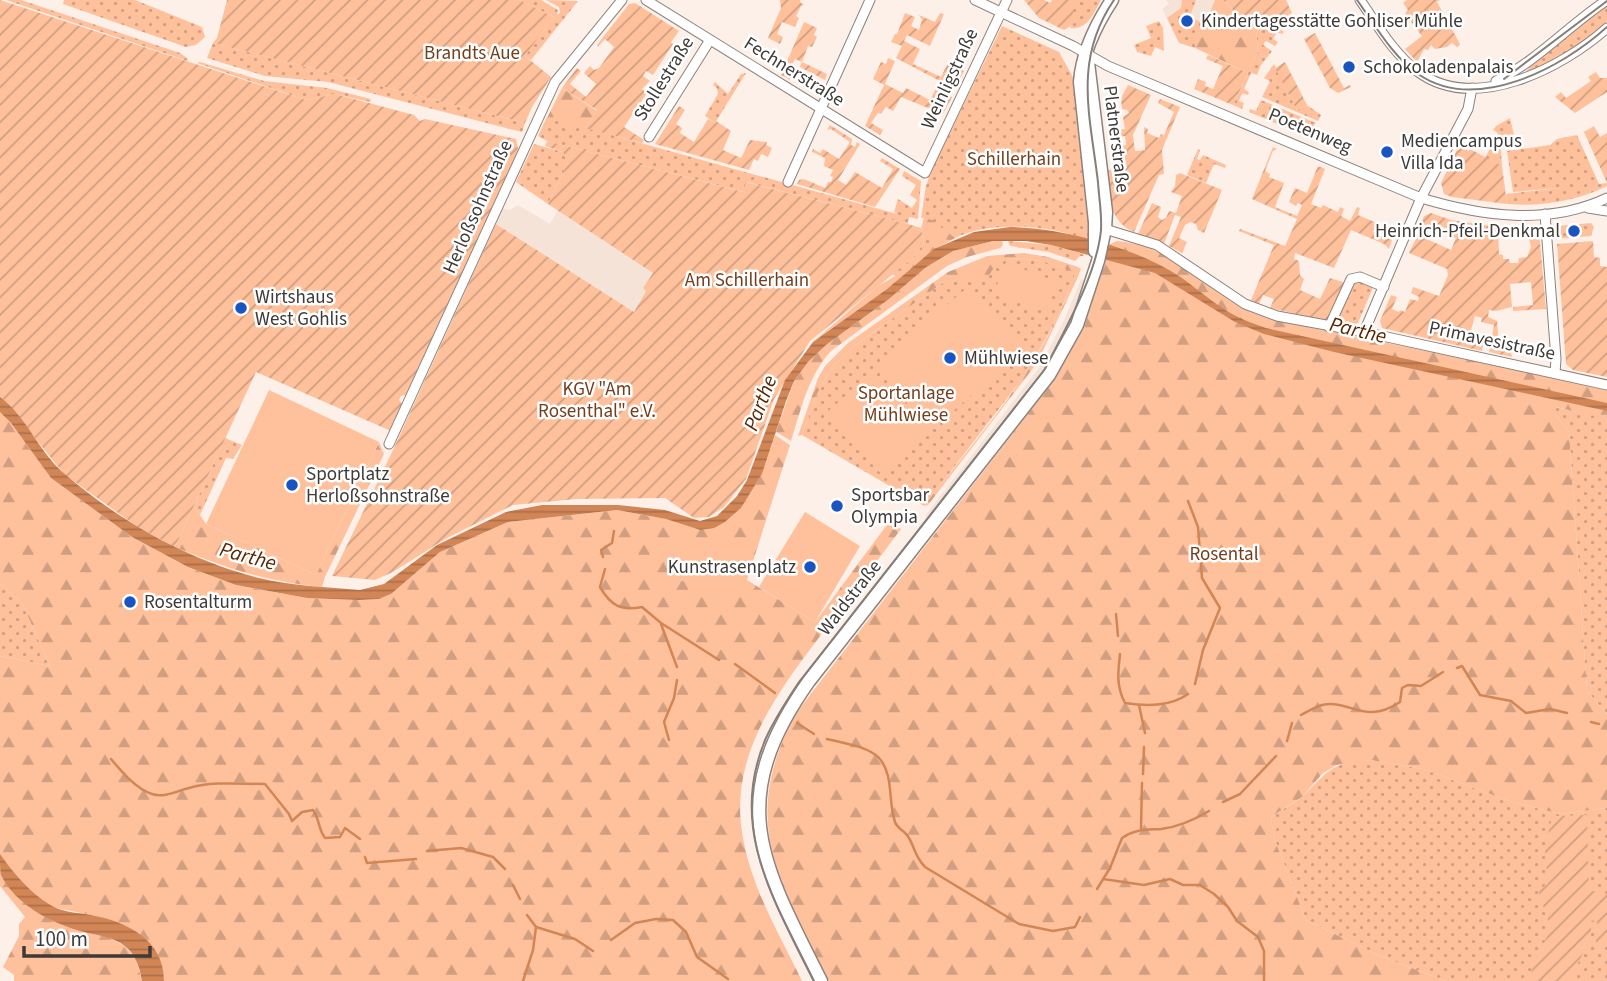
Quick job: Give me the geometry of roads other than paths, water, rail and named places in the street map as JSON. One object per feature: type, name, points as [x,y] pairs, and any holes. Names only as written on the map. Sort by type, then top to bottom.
[{"type":"main road","name":"Platnerstraße","points":[[1102,237],[1106,212],[1087,54],[1101,18],[1112,0]]},
{"type":"main road","name":"Waldstraße","points":[[821,981],[779,896],[764,853],[759,792],[768,752],[789,709],[1049,375],[1077,325],[1102,237]]},
{"type":"street","name":"Herloßsohnstraße","points":[[389,444],[555,82],[622,0]]},
{"type":"street","name":"Fechnerstraße","points":[[646,0],[925,173]]},
{"type":"street","points":[[788,182],[819,108],[870,0]]},
{"type":"street","name":"Poetenweg","points":[[975,0],[1108,65],[1421,198],[1476,213],[1517,216],[1586,208],[1607,198]]},
{"type":"street","name":"Weinligstraße","points":[[925,173],[1007,0]]},
{"type":"street","points":[[1360,0],[1392,45],[1417,71],[1441,84],[1475,88],[1520,80],[1540,73],[1607,28]]},
{"type":"street","points":[[1364,332],[1421,198],[1468,109],[1475,88],[1515,70],[1607,0]]},
{"type":"street","name":"Stollestraße","points":[[649,137],[710,40]]},
{"type":"street","points":[[1586,208],[1607,211]]},
{"type":"street","points":[[1545,214],[1555,373]]},
{"type":"street","name":"Primavesistraße","points":[[1102,237],[1157,245],[1245,304],[1277,316],[1364,332],[1607,385]]},
{"type":"street","points":[[1329,327],[1352,279],[1360,277],[1384,287]]},
{"type":"waterway","points":[[1188,501],[1198,527],[1202,578],[1220,608],[1203,650],[1195,684]]},
{"type":"waterway","points":[[603,557],[601,550],[612,543],[614,531]]},
{"type":"waterway","points":[[605,569],[600,587],[613,603],[628,608],[642,607],[661,623],[719,660]]},
{"type":"waterway","points":[[1116,614],[1118,636]]},
{"type":"waterway","points":[[661,624],[677,667]]},
{"type":"waterway","points":[[1120,654],[1119,685],[1125,703],[1166,703],[1188,694]]},
{"type":"waterway","points":[[735,664],[775,693]]},
{"type":"waterway","points":[[1457,668],[1462,666],[1480,695],[1511,701],[1526,713],[1550,709],[1567,713]]},
{"type":"waterway","points":[[1301,715],[1319,706],[1332,704],[1367,712],[1388,709],[1400,702],[1402,688],[1408,685],[1421,686],[1443,672]]},
{"type":"waterway","points":[[669,740],[664,722],[674,698],[677,680]]},
{"type":"waterway","points":[[1139,705],[1145,733]]},
{"type":"waterway","points":[[1591,722],[1599,724]]},
{"type":"waterway","points":[[797,723],[814,734]]},
{"type":"waterway","points":[[1287,741],[1292,723]]},
{"type":"waterway","points":[[827,739],[861,748],[879,758],[887,772],[895,822],[909,837],[925,867],[1019,924],[1053,931],[1075,927],[1080,917]]},
{"type":"waterway","points":[[1143,774],[1144,747]]},
{"type":"waterway","points":[[1223,802],[1240,794],[1276,756]]},
{"type":"waterway","points":[[111,759],[135,784],[146,792],[157,795],[207,784],[265,784],[292,821],[302,812],[313,810],[325,838],[340,837],[345,828],[360,839]]},
{"type":"waterway","points":[[1141,829],[1142,783]]},
{"type":"waterway","points":[[1097,889],[1110,868],[1122,838],[1136,831],[1180,825],[1209,811]]},
{"type":"waterway","points":[[427,851],[461,848],[493,857],[505,869]]},
{"type":"waterway","points":[[365,857],[367,863],[416,859]]},
{"type":"waterway","points":[[1103,879],[1144,885],[1170,879],[1183,885],[1200,885],[1214,894],[1228,907],[1237,921],[1258,937],[1264,951],[1264,981]]},
{"type":"waterway","points":[[513,885],[520,899]]},
{"type":"waterway","points":[[527,915],[536,927],[575,939],[593,951]]},
{"type":"waterway","points":[[611,940],[635,923],[656,919],[673,920],[686,932],[697,957],[728,979]]},
{"type":"waterway","points":[[523,981],[533,950],[536,927]]},
{"type":"tram line","points":[[814,981],[771,893],[761,863],[754,833],[752,803],[755,771],[766,738],[799,682],[1045,369],[1079,301],[1093,265],[1101,230],[1089,111],[1089,66],[1101,22],[1114,0]]},
{"type":"tram line","points":[[1357,0],[1385,40],[1409,67],[1441,85],[1466,89],[1491,88],[1543,70],[1567,57],[1607,27]]},
{"type":"tram line","points":[[1504,79],[1607,1]]},
{"type":"place","name":"Kindertagesstätte Gohliser Mühle","points":[[1187,21]]},
{"type":"place","name":"Schokoladenpalais","points":[[1349,67]]},
{"type":"place","name":"Mediencampus Villa Ida","points":[[1387,152]]},
{"type":"place","name":"Heinrich-Pfeil-Denkmal","points":[[1574,231]]},
{"type":"place","name":"Wirtshaus West Gohlis","points":[[241,308]]},
{"type":"place","name":"Mühlwiese","points":[[950,358]]},
{"type":"place","name":"Sportplatz Herloßsohnstraße","points":[[292,485]]},
{"type":"place","name":"Sportsbar Olympia","points":[[837,506]]},
{"type":"place","name":"Kunstrasenplatz","points":[[810,567]]},
{"type":"place","name":"Rosentalturm","points":[[130,602]]},
{"type":"park label","name":"Brandts Aue","points":[[472,53]]},
{"type":"park label","name":"Schillerhain","points":[[1014,159]]},
{"type":"park label","name":"Am Schillerhain","points":[[747,280]]},
{"type":"park label","name":"KGV \"Am Rosenthal\" e.V.","points":[[597,400]]},
{"type":"park label","name":"Sportanlage Mühlwiese","points":[[906,404]]},
{"type":"park label","name":"Rosental","points":[[1224,554]]},
{"type":"water label","name":"Parthe","points":[[1358,330]]},
{"type":"water label","name":"Parthe","points":[[760,403]]},
{"type":"water label","name":"Parthe","points":[[248,556]]}]
